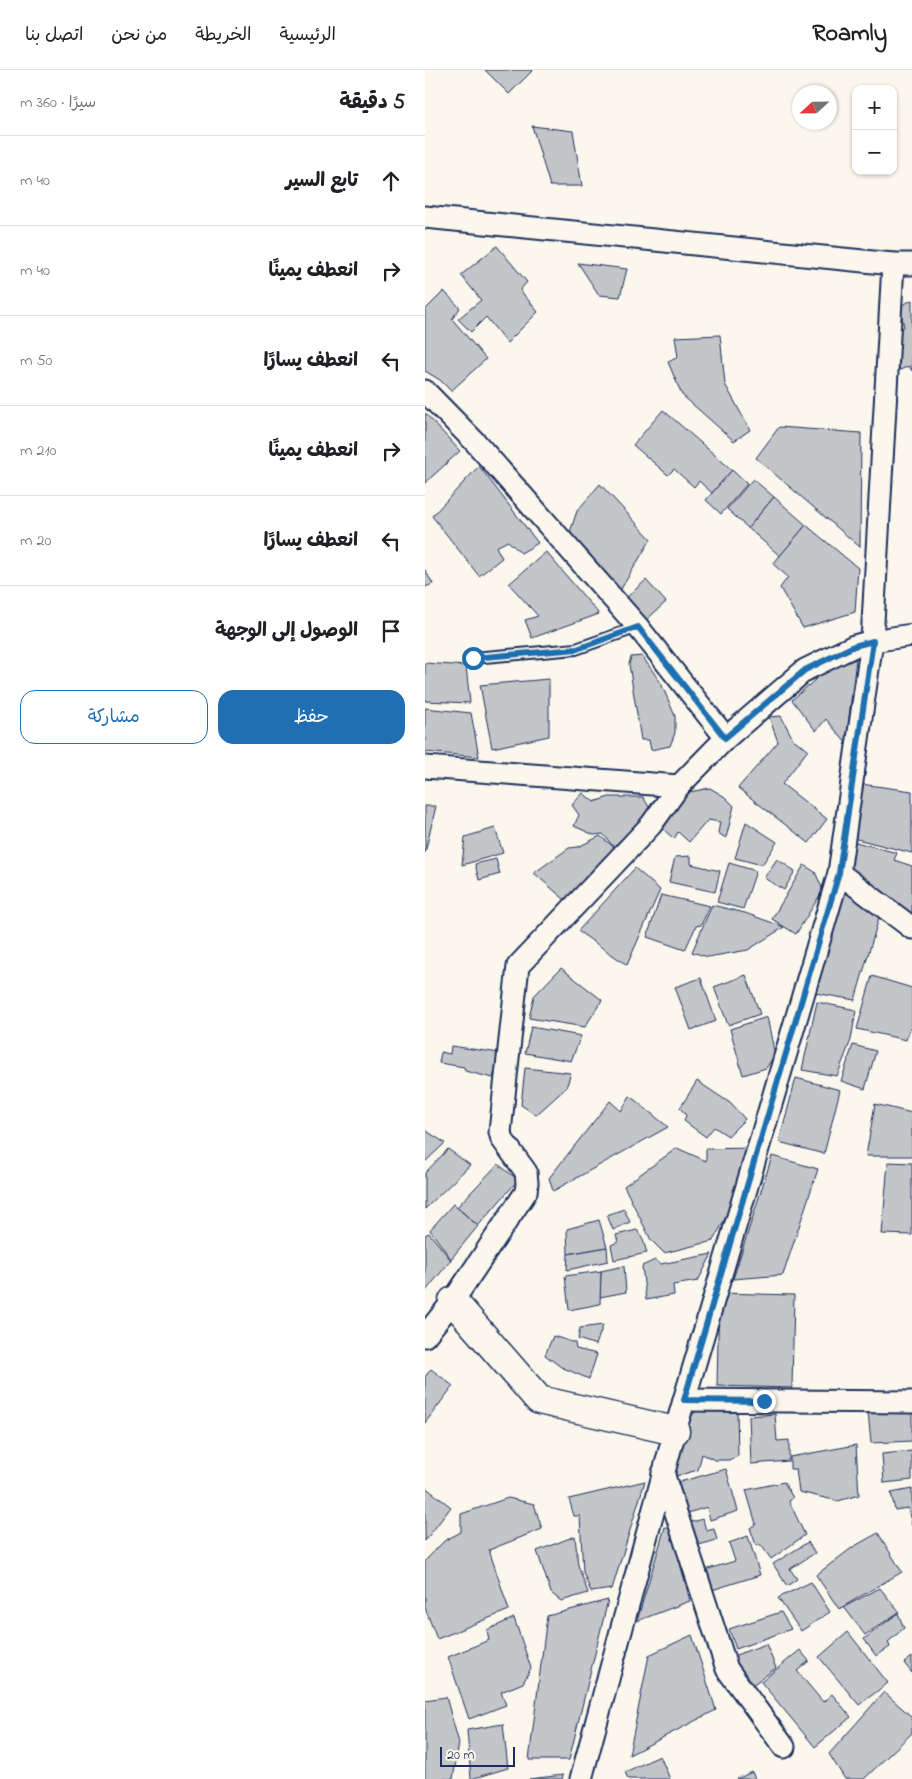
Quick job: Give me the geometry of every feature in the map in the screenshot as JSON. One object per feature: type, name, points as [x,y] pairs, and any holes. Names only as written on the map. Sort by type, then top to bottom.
[{"type":"street","points":[[425,217],[902,264],[873,641],[839,873],[675,1431],[581,1779]]},
{"type":"street","points":[[425,391],[477,443],[638,627],[725,738]]},
{"type":"street","points":[[425,1336],[453,1301],[526,1192],[526,1172],[502,1139],[500,1132],[517,969],[651,825],[679,786],[725,738],[805,670],[854,646],[912,635]]},
{"type":"street","points":[[425,767],[679,786]]},
{"type":"street","points":[[839,873],[912,928]]},
{"type":"street","points":[[453,1301],[539,1400],[675,1431]]},
{"type":"street","points":[[684,1400],[912,1402]]},
{"type":"street","points":[[663,1474],[727,1669],[784,1748]]},
{"type":"lane","points":[[473,658],[577,649],[638,627]]},
{"type":"building","points":[[485,70],[533,70],[509,94]]},
{"type":"building","points":[[532,126],[573,131],[582,186],[550,186]]},
{"type":"building","points":[[497,246],[527,282],[520,290],[538,312],[507,343],[486,317],[471,332],[458,319],[481,300],[461,275]]},
{"type":"building","points":[[578,263],[627,269],[620,297],[599,295]]},
{"type":"building","points":[[444,291],[460,308],[452,319],[486,359],[451,391],[440,380],[425,371],[425,310]]},
{"type":"building","points":[[912,300],[912,371],[909,366],[900,370],[896,361],[891,331],[904,327],[900,306]]},
{"type":"building","points":[[720,335],[725,384],[750,430],[734,441],[682,395],[668,362],[678,357],[675,337]]},
{"type":"building","points":[[663,410],[732,470],[712,493],[699,481],[694,487],[674,469],[668,475],[633,445]]},
{"type":"building","points":[[425,413],[460,451],[425,483]]},
{"type":"building","points":[[779,427],[861,433],[860,547],[756,458]]},
{"type":"building","points":[[479,466],[538,543],[521,553],[508,541],[496,547],[502,558],[479,576],[432,516]]},
{"type":"building","points":[[732,470],[747,484],[721,514],[706,500]]},
{"type":"building","points":[[753,479],[774,497],[748,528],[727,509]]},
{"type":"building","points":[[600,484],[651,539],[618,594],[568,538],[577,511]]},
{"type":"building","points":[[774,497],[806,525],[780,556],[748,528]]},
{"type":"building","points":[[806,525],[858,568],[855,612],[803,628],[780,588],[788,577],[773,564]]},
{"type":"building","points":[[546,552],[599,614],[532,638],[525,620],[538,616],[509,584]]},
{"type":"building","points":[[425,570],[433,584],[425,587]]},
{"type":"building","points":[[646,580],[666,602],[645,621],[626,598]]},
{"type":"building","points":[[642,656],[661,683],[675,716],[675,733],[670,746],[651,750],[649,740],[641,740],[629,664],[631,657]]},
{"type":"building","points":[[856,659],[846,743],[826,719],[816,731],[792,700],[825,671]]},
{"type":"building","points":[[425,663],[466,666],[470,703],[425,701]]},
{"type":"building","points":[[549,679],[549,736],[492,748],[480,685]]},
{"type":"building","points":[[425,708],[471,713],[479,757],[425,752]]},
{"type":"building","points":[[781,716],[793,739],[808,750],[782,784],[827,819],[809,843],[738,788],[778,742],[769,717]]},
{"type":"building","points":[[861,784],[912,791],[912,853],[853,838]]},
{"type":"building","points":[[710,788],[725,797],[734,806],[726,838],[718,833],[720,822],[708,820],[689,842],[678,832],[674,839],[663,829],[670,817],[689,792]]},
{"type":"building","points":[[583,793],[594,802],[609,797],[643,797],[651,810],[623,840],[613,846],[603,834],[594,835],[574,826],[579,815],[572,805]]},
{"type":"building","points":[[425,806],[436,806],[425,853]]},
{"type":"building","points":[[746,822],[777,842],[762,865],[735,858]]},
{"type":"building","points":[[495,828],[503,853],[462,865],[465,837]]},
{"type":"building","points":[[600,836],[615,848],[565,900],[534,873],[569,848],[578,847]]},
{"type":"building","points":[[852,841],[897,853],[894,860],[912,866],[912,915],[849,871]]},
{"type":"building","points":[[691,856],[691,864],[720,871],[715,892],[669,882],[675,857]]},
{"type":"building","points":[[496,859],[500,874],[479,880],[475,864]]},
{"type":"building","points":[[777,859],[795,871],[784,890],[764,878]]},
{"type":"building","points":[[729,863],[756,871],[743,909],[717,902]]},
{"type":"building","points":[[804,865],[815,872],[823,890],[796,934],[772,919]]},
{"type":"building","points":[[635,868],[660,890],[627,965],[578,931]]},
{"type":"building","points":[[844,887],[880,914],[855,1000],[815,993]]},
{"type":"building","points":[[661,895],[710,906],[701,925],[696,926],[685,950],[647,937]]},
{"type":"building","points":[[712,905],[745,913],[784,927],[748,950],[708,957],[692,952]]},
{"type":"building","points":[[561,968],[602,1000],[585,1027],[529,1018],[534,996]]},
{"type":"building","points":[[746,975],[760,1014],[728,1025],[714,987]]},
{"type":"building","points":[[872,976],[912,988],[912,1023],[906,1040],[857,1029]]},
{"type":"building","points":[[701,978],[716,1021],[691,1030],[675,987]]},
{"type":"building","points":[[817,1002],[856,1010],[851,1040],[837,1076],[802,1070]]},
{"type":"building","points":[[767,1017],[775,1055],[766,1068],[743,1075],[730,1029]]},
{"type":"building","points":[[531,1027],[581,1036],[571,1061],[525,1053]]},
{"type":"building","points":[[853,1045],[876,1051],[865,1089],[841,1081]]},
{"type":"building","points":[[451,1046],[500,1053],[493,1078],[465,1071],[464,1067],[439,1063],[441,1052],[450,1054]]},
{"type":"building","points":[[525,1068],[571,1073],[566,1088],[536,1115],[521,1105]]},
{"type":"building","points":[[796,1078],[840,1090],[824,1154],[779,1142]]},
{"type":"building","points":[[697,1081],[730,1103],[745,1119],[728,1136],[714,1127],[706,1137],[684,1121],[686,1115],[680,1108]]},
{"type":"building","points":[[630,1096],[668,1127],[553,1191],[549,1178],[610,1101],[621,1111]]},
{"type":"building","points":[[875,1104],[912,1113],[912,1156],[866,1156]]},
{"type":"building","points":[[425,1130],[445,1143],[425,1162]]},
{"type":"building","points":[[677,1148],[706,1161],[706,1149],[750,1148],[735,1196],[713,1241],[664,1253],[651,1240],[624,1186]]},
{"type":"building","points":[[448,1149],[470,1165],[425,1209],[425,1173]]},
{"type":"building","points":[[772,1156],[818,1169],[783,1275],[733,1279]]},
{"type":"building","points":[[888,1162],[912,1163],[912,1235],[882,1234]]},
{"type":"building","points":[[498,1164],[518,1180],[478,1226],[457,1207]]},
{"type":"building","points":[[453,1204],[478,1226],[451,1259],[430,1230]]},
{"type":"building","points":[[624,1209],[630,1222],[613,1230],[607,1215]]},
{"type":"building","points":[[599,1220],[607,1247],[568,1254],[567,1229]]},
{"type":"building","points":[[637,1230],[643,1240],[647,1253],[614,1260],[611,1245],[618,1242],[616,1235]]},
{"type":"building","points":[[429,1233],[451,1260],[425,1292],[425,1235]]},
{"type":"building","points":[[607,1247],[608,1261],[567,1270],[568,1254]]},
{"type":"building","points":[[712,1254],[698,1281],[673,1285],[674,1295],[646,1300],[642,1266],[655,1260],[661,1264]]},
{"type":"building","points":[[624,1266],[626,1292],[600,1297],[601,1271]]},
{"type":"building","points":[[601,1271],[600,1304],[569,1310],[565,1276]]},
{"type":"building","points":[[719,1293],[794,1295],[792,1388],[717,1386]]},
{"type":"building","points":[[603,1325],[596,1345],[578,1339],[580,1328]]},
{"type":"building","points":[[553,1336],[575,1343],[576,1349],[597,1354],[589,1379],[561,1367],[545,1355]]},
{"type":"building","points":[[431,1369],[453,1386],[425,1423],[425,1377]]},
{"type":"building","points":[[706,1409],[737,1409],[738,1456],[729,1460],[715,1460],[702,1454],[698,1470],[672,1477],[686,1422],[695,1412]]},
{"type":"building","points":[[912,1409],[912,1441],[871,1443],[868,1411]]},
{"type":"building","points":[[775,1414],[777,1441],[789,1440],[789,1461],[751,1464],[749,1416]]},
{"type":"building","points":[[856,1445],[859,1495],[838,1501],[799,1492],[796,1469],[790,1469],[790,1457]]},
{"type":"building","points":[[912,1451],[912,1480],[884,1483],[882,1454]]},
{"type":"building","points":[[726,1469],[738,1511],[710,1520],[707,1507],[685,1514],[676,1483]]},
{"type":"building","points":[[645,1481],[612,1589],[591,1592],[583,1572],[580,1516],[574,1516],[569,1499]]},
{"type":"building","points":[[784,1482],[793,1498],[789,1501],[805,1535],[771,1559],[761,1545],[756,1545],[750,1528],[756,1524],[746,1490]]},
{"type":"building","points":[[425,1487],[451,1507],[425,1541]]},
{"type":"building","points":[[912,1489],[912,1526],[908,1508],[895,1510],[891,1493]]},
{"type":"building","points":[[508,1498],[534,1504],[542,1529],[489,1550],[509,1610],[437,1639],[425,1608],[425,1561],[444,1541],[461,1532],[461,1514]]},
{"type":"building","points":[[703,1519],[706,1531],[714,1529],[717,1540],[695,1546],[688,1523]]},
{"type":"building","points":[[665,1527],[671,1528],[690,1601],[637,1621]]},
{"type":"building","points":[[878,1533],[902,1572],[839,1609],[816,1575],[853,1547]]},
{"type":"building","points":[[575,1536],[578,1565],[588,1593],[561,1601],[551,1593],[537,1551]]},
{"type":"building","points":[[748,1536],[760,1575],[712,1590],[705,1570],[735,1561],[729,1543]]},
{"type":"building","points":[[808,1542],[815,1553],[790,1569],[797,1579],[787,1586],[773,1564]]},
{"type":"building","points":[[811,1582],[830,1612],[801,1631],[778,1598]]},
{"type":"building","points":[[880,1588],[899,1612],[865,1635],[844,1607]]},
{"type":"building","points":[[608,1600],[569,1760],[529,1760],[547,1616]]},
{"type":"building","points":[[781,1612],[791,1629],[736,1649],[729,1629]]},
{"type":"building","points":[[898,1613],[904,1628],[888,1642],[890,1647],[876,1656],[864,1639]]},
{"type":"building","points":[[514,1618],[531,1668],[523,1683],[501,1692],[506,1705],[469,1719],[448,1657],[489,1640],[487,1630]]},
{"type":"building","points":[[848,1632],[888,1683],[859,1705],[819,1657]]},
{"type":"building","points":[[692,1635],[716,1710],[629,1755],[649,1655]]},
{"type":"building","points":[[766,1644],[776,1668],[744,1691],[733,1656]]},
{"type":"building","points":[[800,1650],[809,1661],[797,1671],[823,1702],[832,1694],[851,1717],[815,1747],[761,1682]]},
{"type":"building","points":[[912,1657],[912,1673],[904,1663]]},
{"type":"building","points":[[884,1692],[912,1717],[912,1733],[864,1779],[845,1779],[829,1754]]},
{"type":"building","points":[[446,1697],[459,1743],[453,1779],[425,1779],[425,1700]]},
{"type":"building","points":[[503,1724],[508,1768],[471,1779],[467,1730]]},
{"type":"building","points":[[660,1756],[670,1779],[628,1779],[625,1772]]},
{"type":"building","points":[[752,1772],[755,1779],[737,1779]]},
{"type":"building","points":[[563,1775],[562,1779],[529,1779]]},
{"type":"route","points":[[473,658],[577,649],[638,627],[725,738],[805,670],[854,646],[873,641],[839,873],[684,1400],[764,1401]]}]
